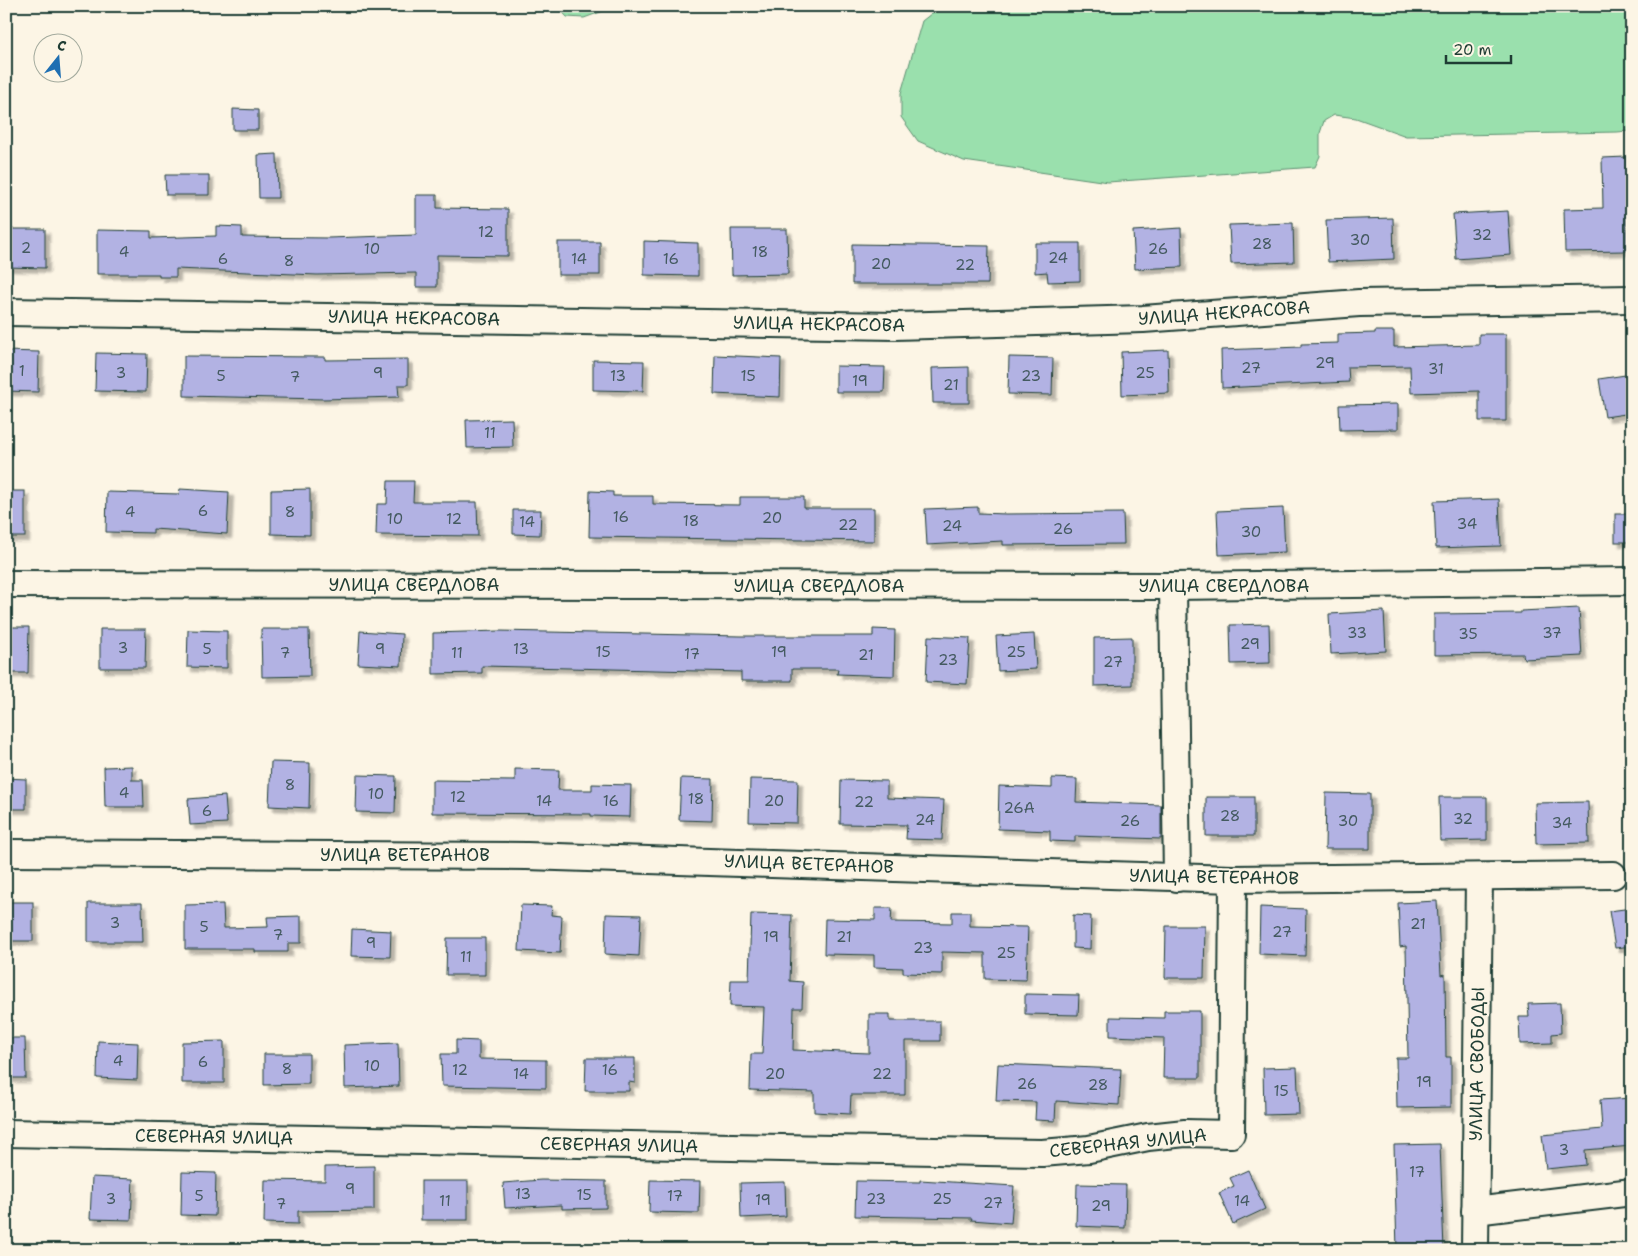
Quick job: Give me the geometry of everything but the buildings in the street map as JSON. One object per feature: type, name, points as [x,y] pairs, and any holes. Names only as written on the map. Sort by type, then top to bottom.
[{"type":"street","name":"УЛИЦА НЕКРАСОВА","points":[[6,312],[895,326],[1143,319],[1359,303],[1632,298]]},
{"type":"street","name":"УЛИЦА СВЕРДЛОВА","points":[[6,584],[1173,586],[1632,581]]},
{"type":"street","points":[[1173,586],[1177,878]]},
{"type":"street","name":"УЛИЦА ВЕТЕРАНОВ","points":[[6,853],[528,856],[1233,879],[1479,878],[1612,874]]},
{"type":"street","name":"УЛИЦА СВОБОДЫ","points":[[1474,1250],[1479,878]]},
{"type":"street","name":"СЕВЕРНАЯ УЛИЦА","points":[[6,1133],[1042,1153],[1089,1150],[1148,1137],[1185,1133],[1231,1134],[1233,879]]},
{"type":"street","points":[[1475,1211],[1632,1192]]},
{"type":"green space","points":[[557,6],[617,6],[584,18],[567,17]]},
{"type":"green space","points":[[941,6],[1632,6],[1632,128],[1630,131],[1617,132],[1406,136],[1356,118],[1334,115],[1324,121],[1320,133],[1320,156],[1315,167],[1108,182],[964,161],[918,141],[901,117],[901,93],[922,21]]}]
